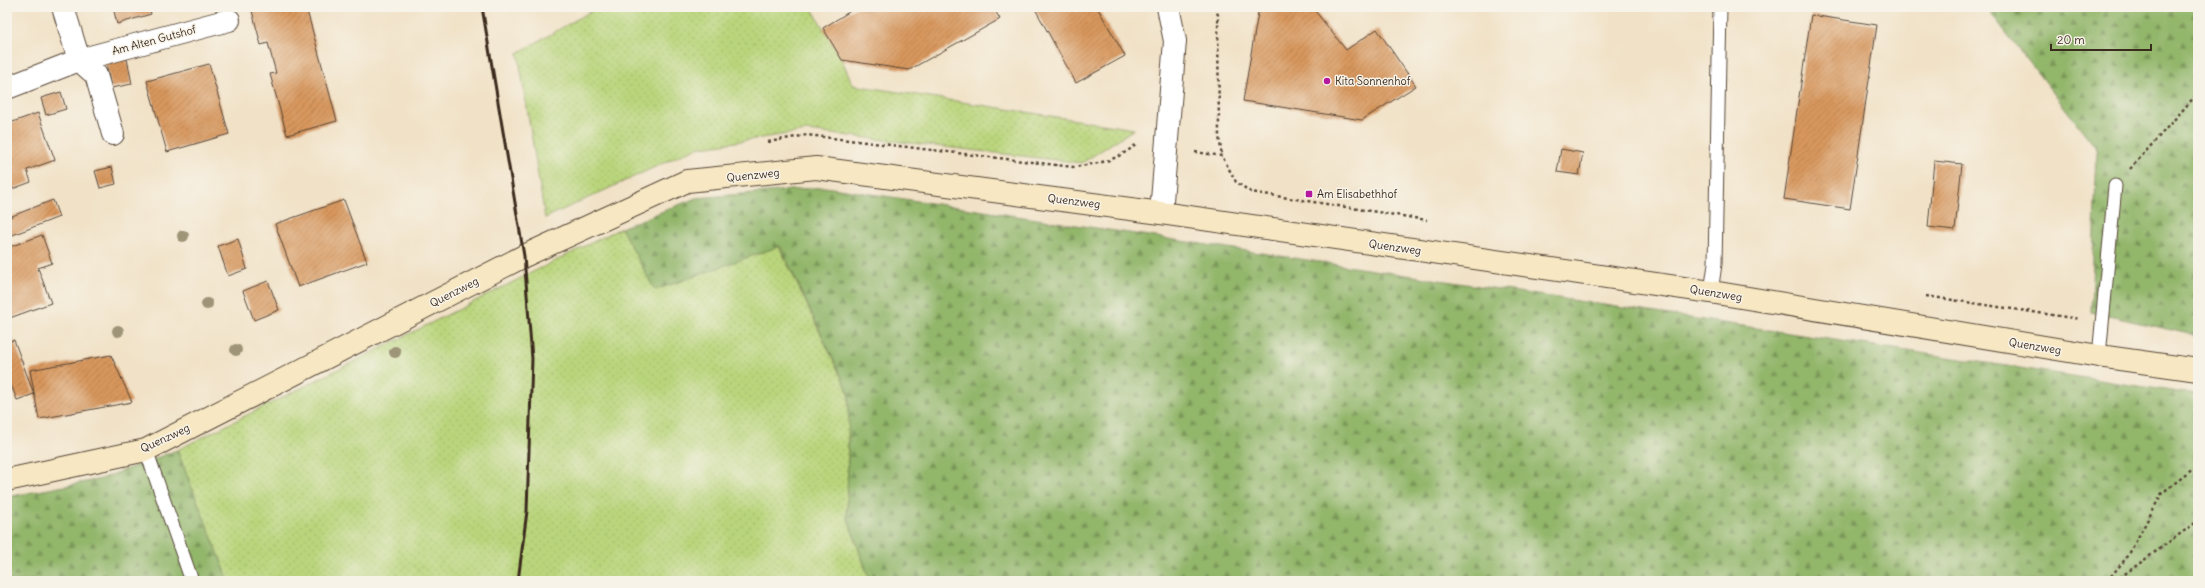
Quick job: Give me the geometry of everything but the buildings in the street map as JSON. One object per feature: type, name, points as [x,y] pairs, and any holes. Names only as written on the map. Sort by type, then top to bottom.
[{"type":"street","points":[[64,7],[79,60],[96,75],[113,134]]},
{"type":"street","points":[[1161,213],[1176,41],[1168,7]]},
{"type":"street","name":"Am Alten Gutshof","points":[[7,88],[79,60],[229,20]]},
{"type":"street","name":"Quenzweg","points":[[7,480],[146,450],[524,256],[687,181],[816,168],[1161,213],[1711,292],[2099,356],[2198,370]]},
{"type":"lane","points":[[1711,292],[1715,264],[1720,7]]},
{"type":"lane","points":[[2099,356],[2116,186]]},
{"type":"lane","points":[[146,450],[192,581]]},
{"type":"path","points":[[1215,7],[1218,15],[1219,136],[1222,156]]},
{"type":"path","points":[[2116,186],[2198,93]]},
{"type":"path","points":[[2107,581],[2128,556],[2162,493],[2193,469],[2198,467]]},
{"type":"path","points":[[2115,581],[2198,521]]},
{"type":"green space","points":[[598,7],[811,7],[842,60],[853,85],[1134,129],[1082,163],[807,131],[696,148],[545,218],[518,53]]},
{"type":"green space","points":[[1986,7],[2198,7],[2198,336],[2091,312],[2097,149]]},
{"type":"green space","points":[[825,187],[2198,395],[2198,581],[870,581],[847,516],[849,393],[780,246],[655,290],[621,228],[696,198]]},
{"type":"green space","points":[[621,228],[655,290],[779,246],[849,393],[847,516],[870,581],[229,581],[177,450]]},
{"type":"green space","points":[[177,450],[229,581],[7,581],[7,497],[101,479]]},
{"type":"railway","points":[[482,7],[524,256],[532,359],[527,511],[518,581]]},
{"type":"place","name":"Kita Sonnenhof","points":[[1327,81]]},
{"type":"place","name":"Am Elisabethhof","points":[[1309,194]]}]
